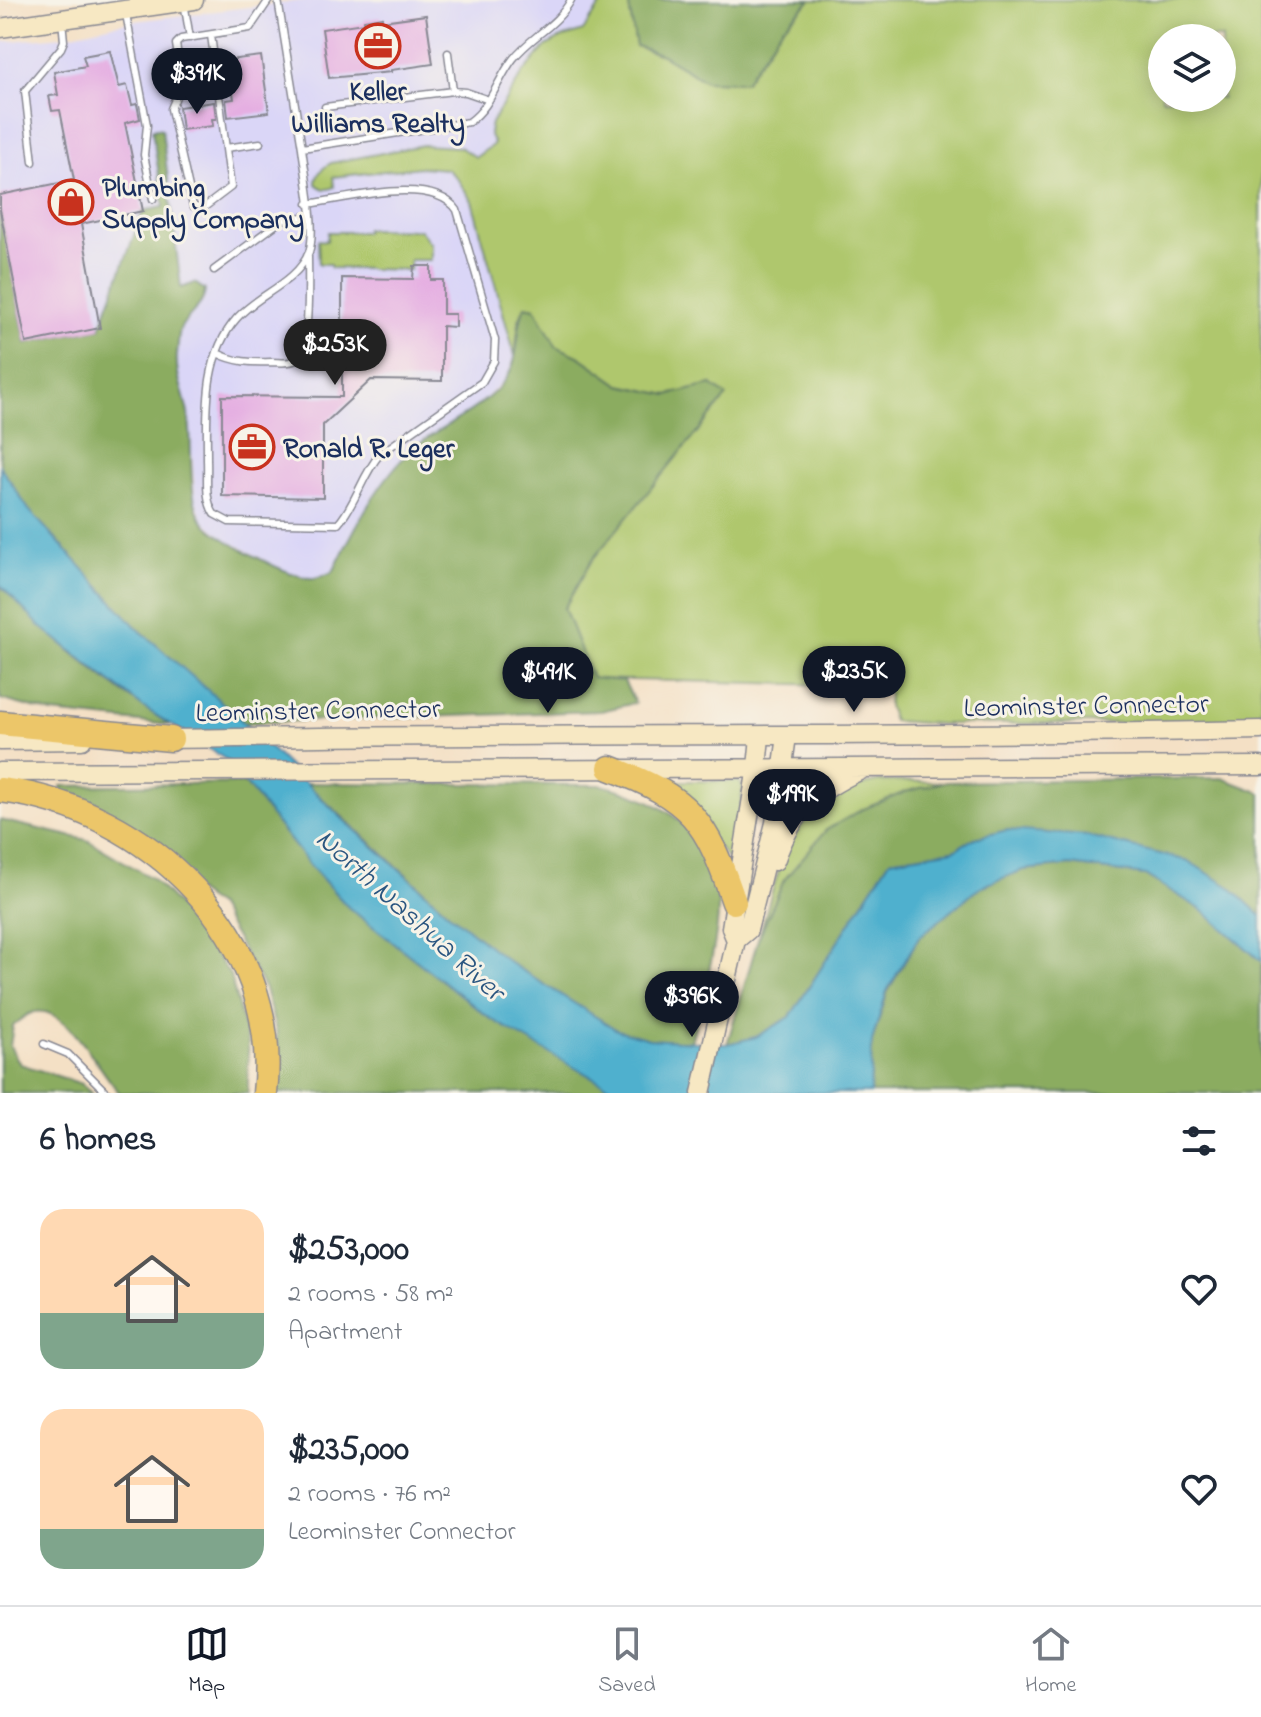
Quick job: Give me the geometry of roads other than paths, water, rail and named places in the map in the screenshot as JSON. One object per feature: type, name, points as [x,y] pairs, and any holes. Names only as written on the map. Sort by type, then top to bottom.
[{"type":"highway","points":[[0,723],[85,736],[171,739]]},
{"type":"highway","points":[[610,768],[663,791],[681,803],[711,841],[734,902]]},
{"type":"highway","points":[[0,790],[33,794],[65,804],[109,825],[168,862],[210,907],[229,932],[259,998],[268,1066],[265,1093]]},
{"type":"main road","points":[[0,28],[189,1]]},
{"type":"main road","name":"Leominster Connector","points":[[171,739],[335,736],[760,737],[1261,730]]},
{"type":"main road","points":[[0,741],[85,736]]},
{"type":"main road","points":[[701,1093],[723,995],[775,823],[787,736]]},
{"type":"main road","points":[[742,935],[731,928],[760,737]]},
{"type":"main road","points":[[0,772],[1261,766]]},
{"type":"main road","points":[[742,935],[761,908],[782,840],[798,813],[819,792],[866,768]]},
{"type":"lane","points":[[211,35],[231,187],[202,209],[196,209],[171,109],[182,82],[176,44],[181,39],[250,28],[269,0]]},
{"type":"lane","points":[[217,353],[249,363],[292,362],[301,356],[305,341],[308,253],[312,233],[278,0]]},
{"type":"lane","points":[[302,148],[463,124],[474,119],[513,59],[559,17],[571,0]]},
{"type":"lane","points":[[189,1],[190,38]]},
{"type":"lane","points":[[125,11],[147,125],[144,155],[153,199]]},
{"type":"lane","points":[[33,162],[25,91],[61,48],[64,41],[62,20]]},
{"type":"lane","points":[[448,53],[453,91]]},
{"type":"lane","points":[[182,82],[217,78]]},
{"type":"lane","points":[[325,107],[453,91],[489,100]]},
{"type":"lane","points":[[226,148],[260,143]]},
{"type":"lane","points":[[308,204],[417,190],[447,199],[457,210],[495,340],[494,361],[487,376],[380,454],[338,524],[237,524],[214,514],[208,497],[207,408],[217,353],[224,335],[236,319],[251,304],[294,273],[308,253]]},
{"type":"lane","points":[[214,270],[282,220],[310,216]]},
{"type":"lane","points":[[44,1044],[68,1054],[107,1093]]},
{"type":"water","name":"North Nashua River","points":[[0,466],[29,510],[137,628],[236,715],[345,821],[510,963],[617,1030],[649,1039],[727,1044],[756,1037],[790,1017],[890,860],[954,850],[975,838],[1007,830],[1088,836],[1188,861],[1230,887],[1261,916],[1261,961],[1202,910],[1145,875],[1070,865],[1023,870],[980,887],[919,937],[887,991],[872,1041],[870,1093],[621,1093],[491,1019],[348,907],[309,864],[228,761],[143,707],[41,627],[0,585]]},
{"type":"place","name":"Keller Williams Realty","points":[[378,46]]},
{"type":"place","name":"Plumbing Supply Company","points":[[71,202]]},
{"type":"place","name":"Ronald R. Leger","points":[[252,447]]}]
